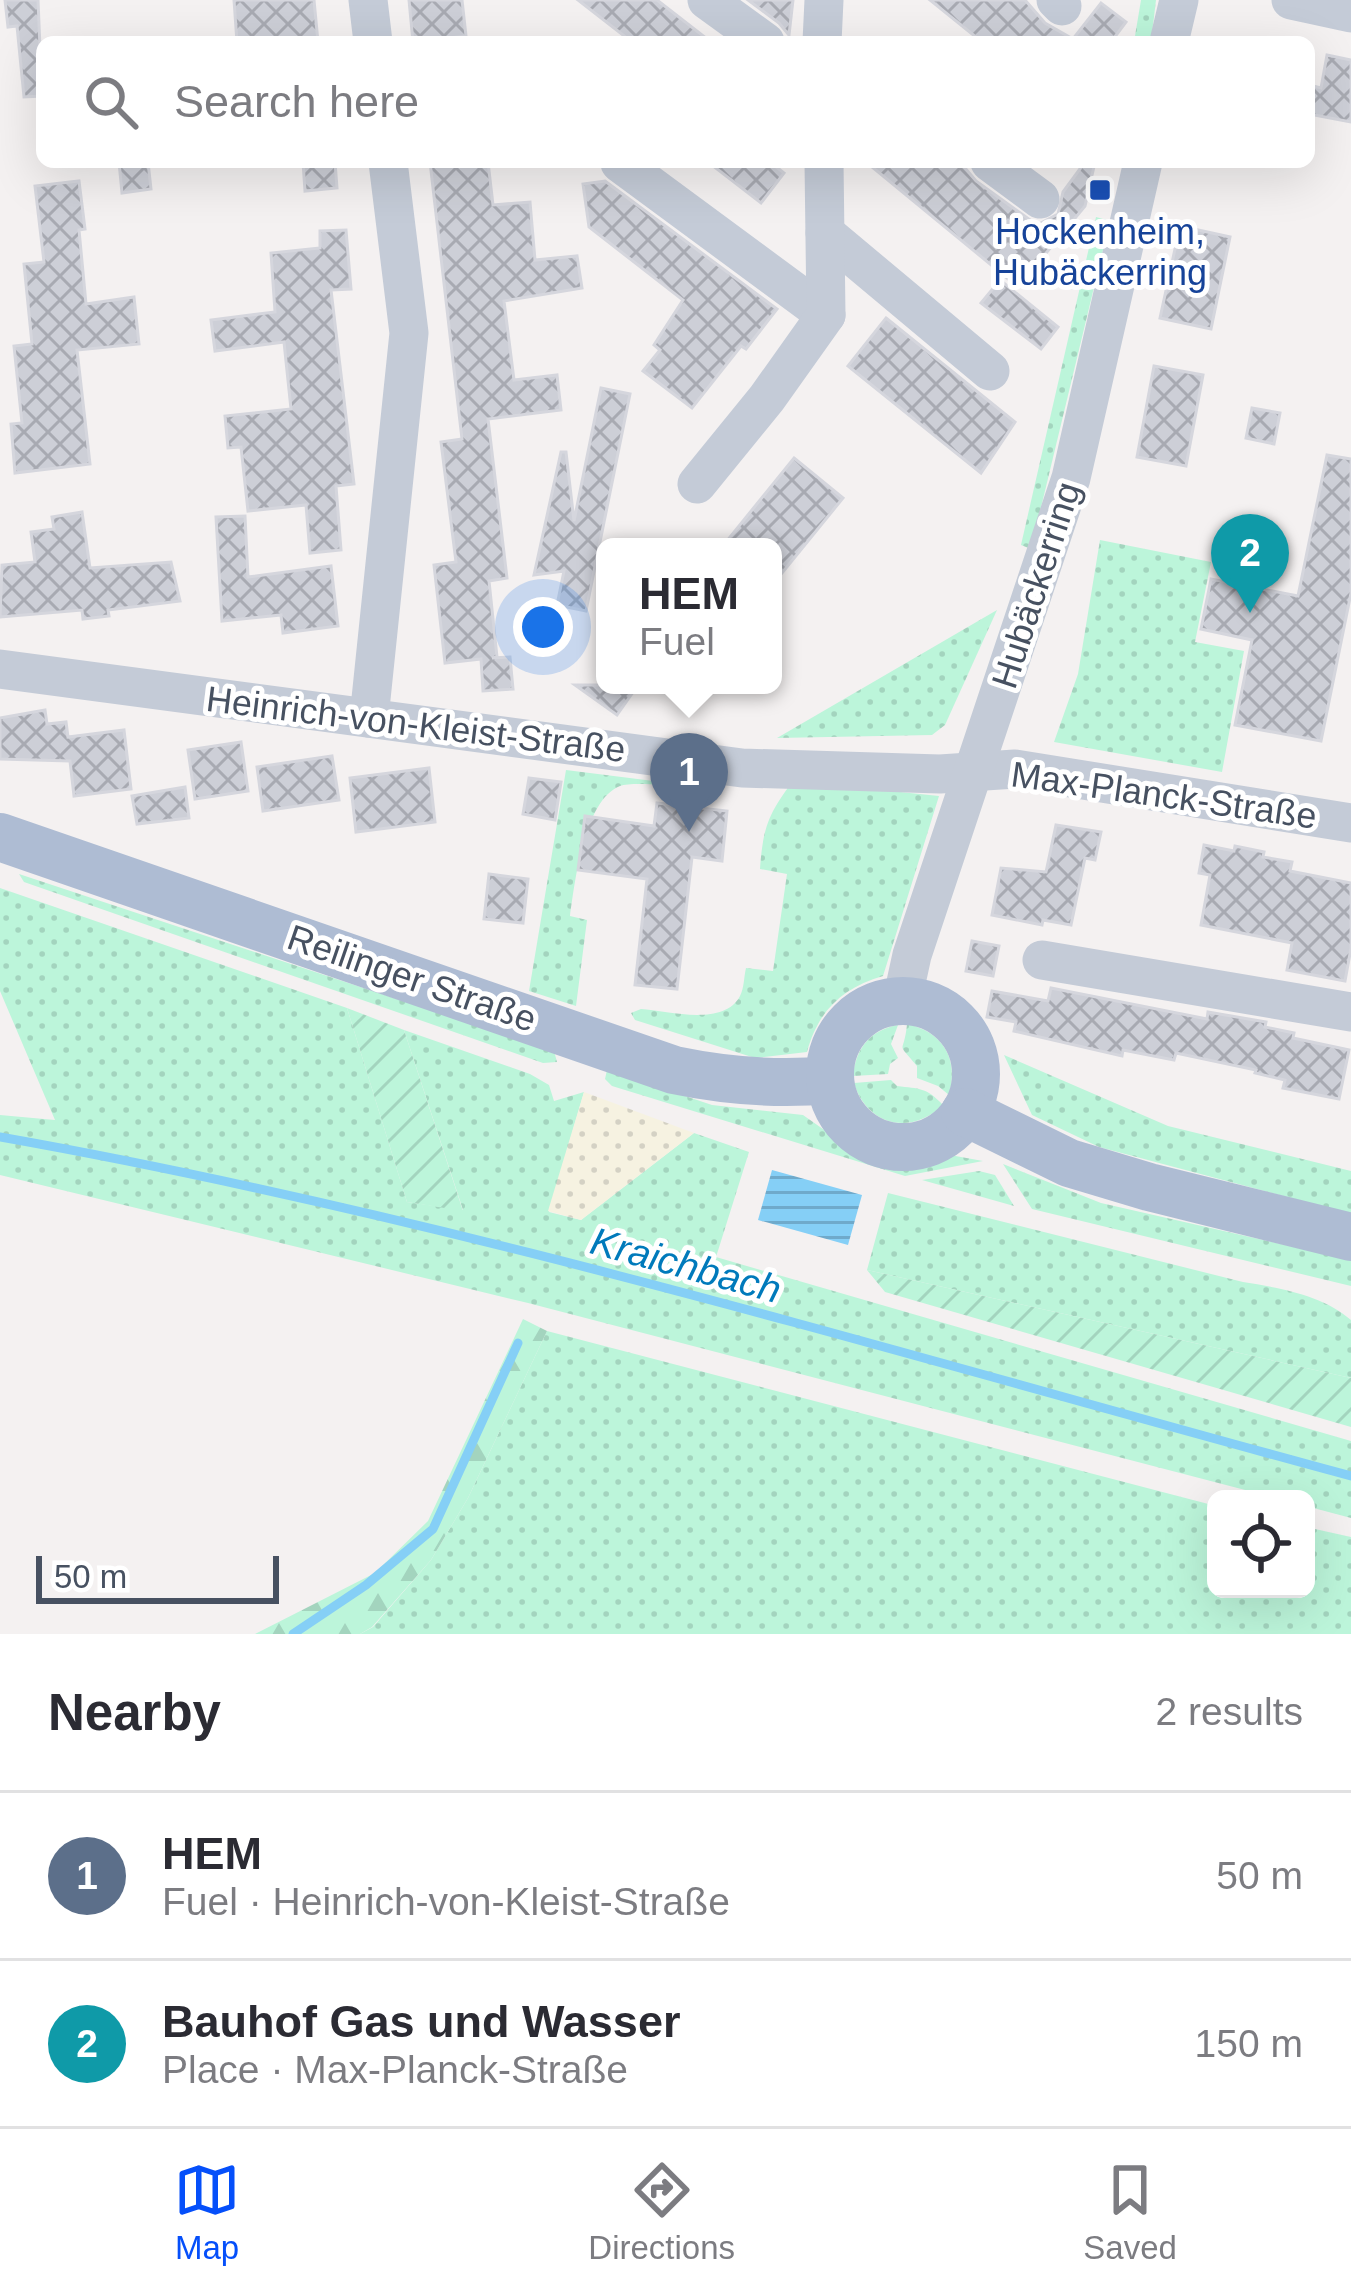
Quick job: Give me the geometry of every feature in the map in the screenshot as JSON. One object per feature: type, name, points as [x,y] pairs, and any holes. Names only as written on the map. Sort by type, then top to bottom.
[{"type":"main road","name":"Reilinger Straße","points":[[0,837],[674,1070],[748,1082],[830,1080]]},
{"type":"main road","points":[[902,1001],[940,1011],[968,1040],[976,1078],[965,1112],[939,1137],[904,1147],[886,1145],[854,1128],[842,1115],[830,1080],[834,1051],[849,1025],[873,1007],[902,1001]]},
{"type":"main road","points":[[965,1112],[1069,1163],[1351,1237]]},
{"type":"street","points":[[368,0],[372,36]]},
{"type":"street","points":[[707,0],[758,36]]},
{"type":"street","points":[[1170,36],[1179,0]]},
{"type":"street","points":[[1291,0],[1351,13]]},
{"type":"street","points":[[369,718],[409,333],[389,168]]},
{"type":"street","points":[[627,168],[826,315]]},
{"type":"street","points":[[697,484],[826,315],[824,168]]},
{"type":"street","points":[[999,168],[1040,199]]},
{"type":"street","name":"Hubäckerring","points":[[902,1001],[912,955],[1071,478],[1142,168]]},
{"type":"street","points":[[825,233],[990,371]]},
{"type":"street","name":"Heinrich-von-Kleist-Straße","points":[[0,669],[752,769],[940,774],[976,770]]},
{"type":"street","name":"Max-Planck-Straße","points":[[976,770],[1015,769],[1351,823]]},
{"type":"street","points":[[1042,960],[1351,1012]]},
{"type":"green space","points":[[1141,0],[1156,0],[1152,36],[1135,36]]},
{"type":"green space","points":[[1096,217],[1110,221],[1031,549],[1021,545]]},
{"type":"green space","points":[[1100,540],[1211,562],[1195,642],[1244,651],[1222,772],[1054,742],[1078,674]]},
{"type":"green space","points":[[997,610],[945,725],[932,735],[777,738]]},
{"type":"green space","points":[[566,770],[725,790],[628,784],[608,794],[598,807],[583,844],[570,916],[587,920],[576,1006],[529,991]]},
{"type":"green space","points":[[793,781],[939,796],[883,976],[855,987],[834,1003],[807,1052],[755,1058],[635,1020],[631,1013],[641,1009],[695,1015],[722,1011],[740,996],[746,968],[773,971],[787,874],[760,869],[761,855],[768,822]]},
{"type":"green space","points":[[19,874],[554,1051],[557,1062],[543,1063],[24,882]]},
{"type":"green space","points":[[0,888],[347,1008],[407,1202],[463,1210],[404,1030],[530,1074],[549,1085],[554,1101],[584,1092],[549,1212],[581,1220],[694,1133],[749,1152],[716,1257],[1351,1441],[1351,1518],[1315,1508],[1315,1490],[1245,1490],[528,1303],[0,1175],[0,1115],[55,1120],[0,991]]},
{"type":"green space","points":[[347,1008],[404,1030],[463,1211],[407,1202]]},
{"type":"green space","points":[[907,1024],[931,1034],[946,1049],[952,1070],[949,1095],[917,1078],[917,1066],[903,1047]]},
{"type":"green space","points":[[898,1025],[891,1044],[898,1058],[890,1064],[888,1074],[853,1076],[866,1042]]},
{"type":"green space","points":[[1004,1055],[1168,1126],[1351,1171],[1351,1214],[1099,1147],[1032,1115]]},
{"type":"green space","points":[[607,1070],[712,1105],[803,1115],[857,1153],[879,1162],[908,1164],[950,1155],[983,1161],[905,1176],[612,1086],[605,1079]]},
{"type":"green space","points":[[891,1080],[897,1086],[927,1092],[943,1105],[917,1121],[891,1122],[879,1117],[860,1098],[854,1083]]},
{"type":"green space","points":[[1003,1164],[1101,1203],[1351,1260],[1351,1286],[1032,1209]]},
{"type":"green space","points":[[979,1171],[995,1175],[1014,1206],[922,1180]]},
{"type":"green space","points":[[888,1193],[1314,1299],[1351,1320],[1351,1378],[867,1270]]},
{"type":"green space","points":[[867,1270],[1351,1378],[1351,1427],[885,1292]]},
{"type":"green space","points":[[523,1319],[547,1331],[468,1498],[431,1560],[372,1627],[360,1634],[255,1634],[375,1573],[428,1521]]},
{"type":"green space","points":[[547,1331],[1207,1504],[1207,1598],[1315,1598],[1315,1529],[1351,1537],[1351,1634],[360,1634],[373,1627],[431,1560],[468,1498]]},
{"type":"sand","points":[[584,1092],[694,1133],[581,1220],[548,1211]]},
{"type":"water","points":[[772,1170],[862,1195],[848,1245],[758,1220]]},
{"type":"building","points":[[5,0],[38,0],[36,96],[24,97],[17,26],[8,27]]},
{"type":"building","points":[[234,0],[314,0],[317,36],[237,36]]},
{"type":"building","points":[[409,0],[462,0],[466,36],[412,36]]},
{"type":"building","points":[[578,0],[657,0],[703,36],[624,36]]},
{"type":"building","points":[[748,0],[793,0],[789,35],[779,23]]},
{"type":"building","points":[[930,0],[1025,0],[1045,23],[1068,36],[975,36]]},
{"type":"building","points":[[1101,3],[1126,22],[1116,36],[1075,36]]},
{"type":"building","points":[[1327,55],[1351,60],[1351,122],[1315,115],[1315,86],[1321,88]]},
{"type":"building","points":[[120,168],[149,168],[151,189],[122,193]]},
{"type":"building","points":[[303,168],[335,168],[337,188],[305,191]]},
{"type":"building","points":[[431,168],[489,168],[493,205],[530,202],[535,260],[577,256],[582,288],[504,301],[514,380],[557,375],[561,410],[488,419],[507,578],[489,581],[497,657],[492,658],[510,657],[513,689],[483,691],[481,659],[445,663],[434,565],[456,562],[441,442],[462,439]]},
{"type":"building","points":[[716,168],[778,168],[784,173],[761,203]]},
{"type":"building","points":[[873,168],[965,168],[1037,225],[1058,214],[1063,192],[1081,168],[1094,168],[1085,206],[1018,287]]},
{"type":"building","points":[[79,181],[86,304],[134,297],[139,344],[77,350],[90,464],[15,473],[11,424],[22,423],[14,346],[32,344],[24,264],[44,262],[35,186]]},
{"type":"building","points":[[605,181],[777,309],[692,408],[643,371],[660,350],[654,345],[683,300],[589,227],[583,184]]},
{"type":"building","points":[[1180,226],[1230,237],[1211,329],[1160,318]]},
{"type":"building","points":[[346,230],[351,289],[331,290],[354,484],[336,486],[341,550],[310,553],[306,505],[248,511],[241,447],[228,448],[225,416],[291,409],[284,342],[215,351],[211,320],[275,312],[271,253],[320,248],[320,231]]},
{"type":"building","points":[[1000,280],[1058,327],[1041,349],[981,303]]},
{"type":"building","points":[[886,318],[1015,422],[981,473],[848,366]]},
{"type":"building","points":[[1154,366],[1203,375],[1186,466],[1137,457]]},
{"type":"building","points":[[601,388],[630,394],[601,538],[596,538],[586,611],[557,605],[564,571],[534,575],[561,452],[566,452],[574,521]]},
{"type":"building","points":[[1252,408],[1280,413],[1274,444],[1246,438]]},
{"type":"building","points":[[1327,455],[1351,459],[1351,593],[1321,741],[1235,725],[1252,640],[1201,629],[1211,579],[1298,596]]},
{"type":"building","points":[[794,458],[843,498],[782,573],[782,538],[729,538]]},
{"type":"building","points":[[82,512],[90,568],[171,562],[180,601],[108,610],[109,616],[83,619],[82,610],[0,617],[2,565],[35,562],[31,532],[54,529],[52,517]]},
{"type":"building","points":[[245,516],[248,577],[331,566],[338,626],[283,633],[281,615],[222,621],[216,517]]},
{"type":"building","points":[[575,685],[596,685],[596,694],[632,694],[617,715]]},
{"type":"building","points":[[45,710],[47,724],[66,722],[68,737],[124,730],[131,789],[74,796],[70,761],[0,759],[0,718]]},
{"type":"building","points":[[241,742],[248,791],[195,799],[188,750]]},
{"type":"building","points":[[332,756],[339,800],[263,811],[257,767]]},
{"type":"building","points":[[429,768],[435,822],[356,832],[350,778]]},
{"type":"building","points":[[529,778],[561,782],[555,820],[523,814]]},
{"type":"building","points":[[185,787],[189,818],[137,824],[132,796]]},
{"type":"building","points":[[657,803],[727,811],[722,861],[692,857],[677,989],[635,985],[647,879],[578,870],[585,816],[654,826]]},
{"type":"building","points":[[1056,825],[1101,832],[1095,860],[1085,858],[1071,925],[1043,920],[1042,925],[992,915],[1001,868],[1046,872]]},
{"type":"building","points":[[1204,845],[1264,852],[1263,857],[1292,862],[1290,871],[1351,883],[1351,948],[1345,981],[1287,970],[1292,943],[1201,925],[1210,875],[1199,873]]},
{"type":"building","points":[[489,874],[528,879],[523,923],[484,919]]},
{"type":"building","points":[[972,941],[999,946],[993,976],[966,971]]},
{"type":"building","points":[[1051,988],[1207,1019],[1208,1012],[1266,1022],[1265,1027],[1294,1033],[1293,1038],[1349,1050],[1339,1099],[1283,1088],[1285,1080],[1256,1070],[1176,1053],[1174,1060],[1123,1050],[1122,1056],[1014,1031],[1016,1022],[987,1017],[992,991],[1048,1001]]},
{"type":"waterway","name":"Kraichbach","points":[[0,1137],[171,1170],[510,1248],[1351,1476]]},
{"type":"waterway","points":[[293,1634],[366,1585],[433,1529],[518,1343]]},
{"type":"place","name":"Hockenheim, Hubäckerring","points":[[1100,190]]},
{"type":"place","name":"Bauhof Gas und Wasser","points":[[1250,613]]},
{"type":"place","name":"HEM","points":[[689,832]]}]
